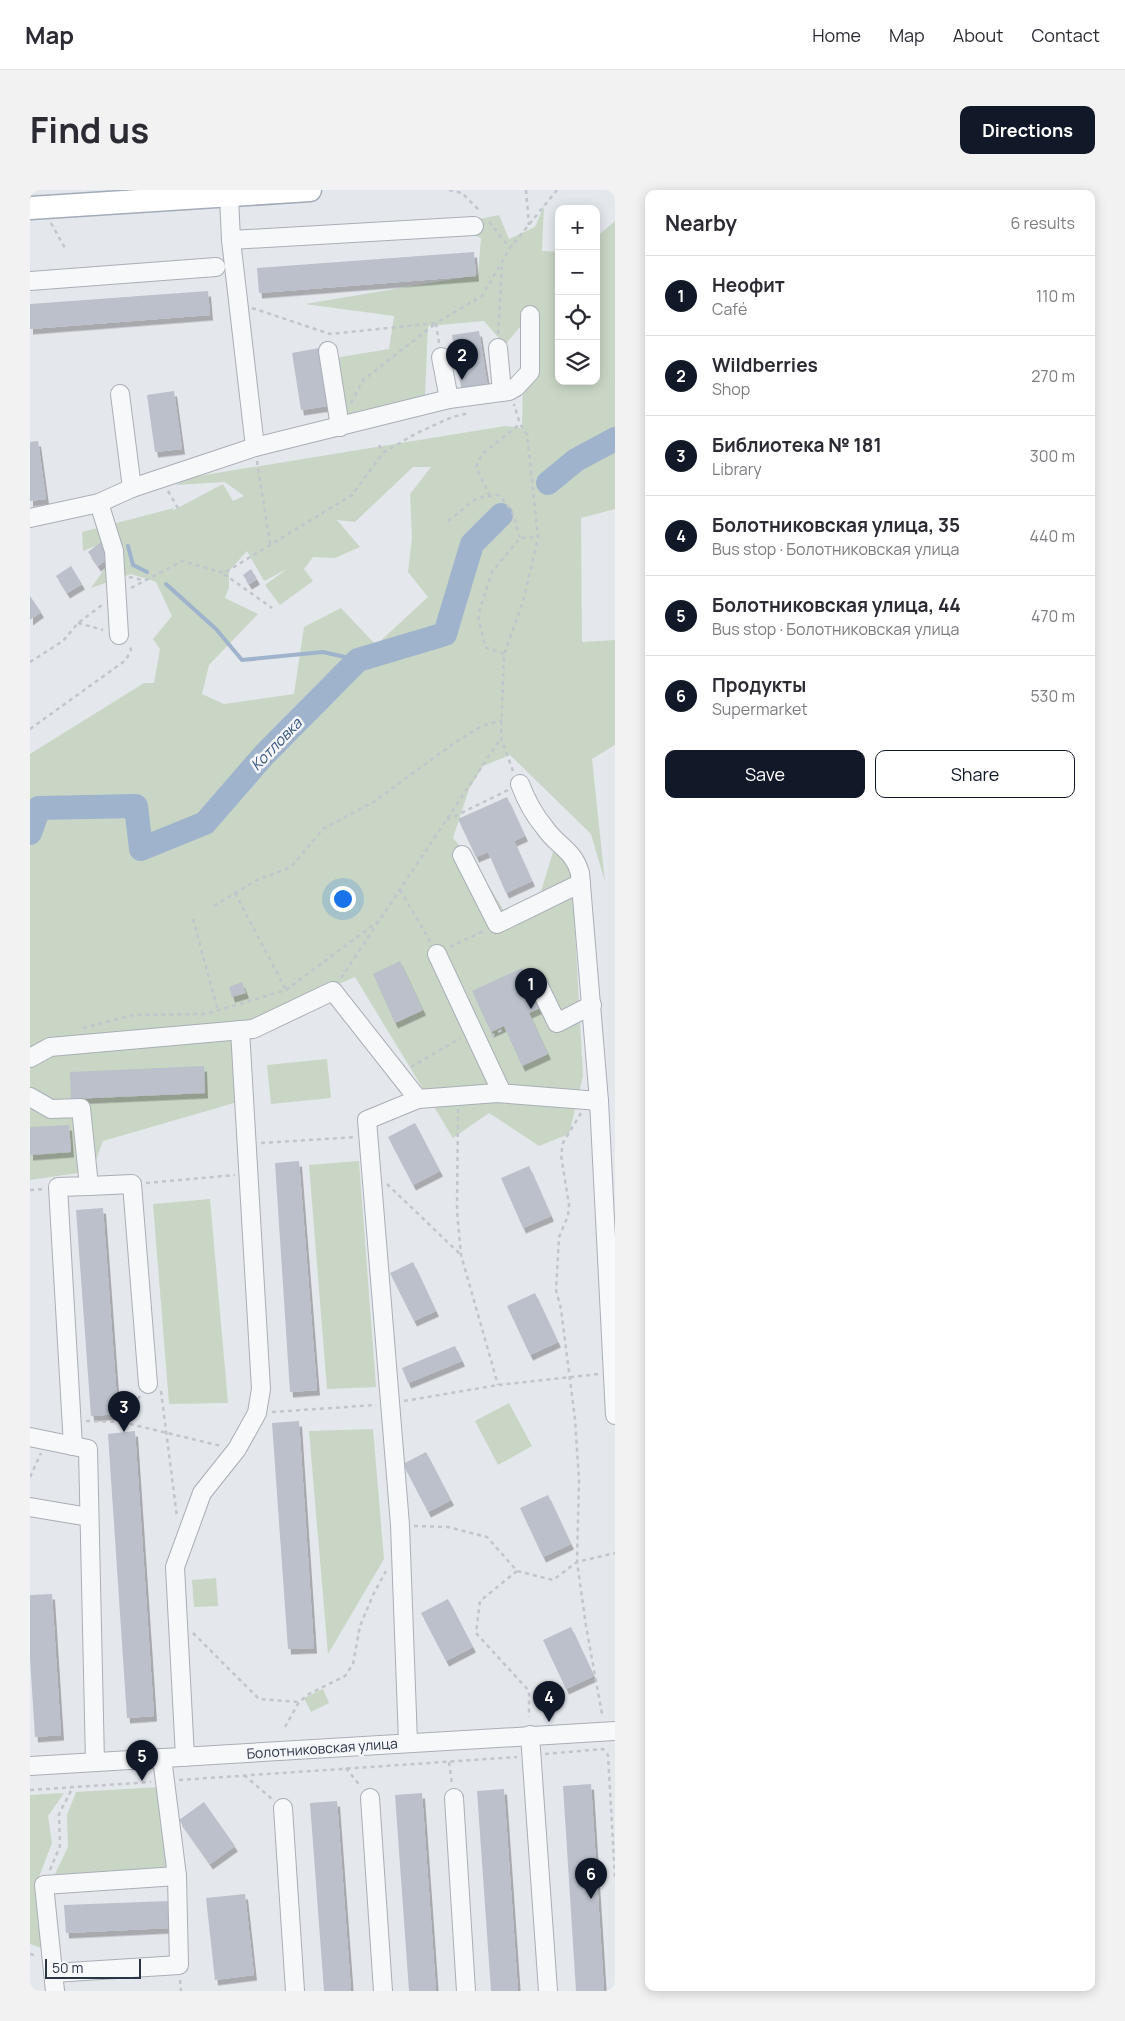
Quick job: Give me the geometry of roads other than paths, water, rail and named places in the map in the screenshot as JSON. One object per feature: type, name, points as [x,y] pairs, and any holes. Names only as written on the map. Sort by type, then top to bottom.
[{"type":"main road","points":[[39,213],[310,190]]},
{"type":"street","points":[[228,197],[231,240],[255,447]]},
{"type":"street","points":[[231,240],[474,226]]},
{"type":"street","points":[[30,281],[216,267]]},
{"type":"street","points":[[30,518],[99,503],[132,488],[339,418],[449,399],[506,392],[516,387],[530,372],[530,315]]},
{"type":"street","points":[[498,348],[506,392]]},
{"type":"street","points":[[328,351],[339,418]]},
{"type":"street","points":[[441,357],[449,399]]},
{"type":"street","points":[[120,394],[132,488]]},
{"type":"street","points":[[99,503],[114,551],[119,635]]},
{"type":"street","points":[[520,784],[527,801],[546,830],[568,850],[576,861],[580,878],[592,1005],[592,1101],[610,1204],[615,1415]]},
{"type":"street","points":[[462,855],[497,924],[580,878]]},
{"type":"street","points":[[437,954],[502,1093]]},
{"type":"street","points":[[537,982],[557,1023],[592,1005]]},
{"type":"street","points":[[30,1058],[50,1046],[253,1029],[333,990],[418,1099]]},
{"type":"street","points":[[186,1757],[175,1567],[202,1493],[237,1449],[257,1413],[261,1389],[240,1030]]},
{"type":"street","points":[[408,1742],[400,1525],[367,1120],[418,1099],[502,1093],[592,1101]]},
{"type":"street","points":[[30,1097],[51,1109],[81,1108],[89,1186]]},
{"type":"street","points":[[73,1446],[58,1187],[132,1184],[148,1384]]},
{"type":"street","points":[[30,1437],[88,1449],[95,1762]]},
{"type":"street","points":[[30,1506],[90,1517]]},
{"type":"street","name":"Болотниковская улица","points":[[30,1766],[615,1731]]},
{"type":"street","points":[[530,1735],[548,1991]]},
{"type":"street","points":[[53,1973],[179,1965],[177,1876],[162,1758]]},
{"type":"street","points":[[370,1798],[383,1991]]},
{"type":"street","points":[[454,1798],[466,1991]]},
{"type":"street","points":[[283,1808],[295,1991]]},
{"type":"street","points":[[56,1991],[44,1885],[177,1876]]},
{"type":"waterway","name":"Котловка","points":[[548,483],[576,460],[615,439]]},
{"type":"waterway","name":"Котловка","points":[[30,833],[39,808],[136,806],[141,849],[205,823],[264,755],[358,660],[445,634],[472,544],[501,515]]},
{"type":"waterway","points":[[128,546],[133,565],[147,572]]},
{"type":"waterway","points":[[166,584],[216,629],[242,660],[323,652],[358,660]]},
{"type":"place","name":"Wildberries","points":[[462,380]]},
{"type":"place","name":"Неофит","points":[[531,1009]]},
{"type":"place","name":"Библиотека № 181","points":[[124,1432]]},
{"type":"place","name":"Болотниковская улица, 35","points":[[549,1722]]},
{"type":"place","name":"Болотниковская улица, 44","points":[[142,1781]]},
{"type":"place","name":"Продукты","points":[[591,1899]]}]
